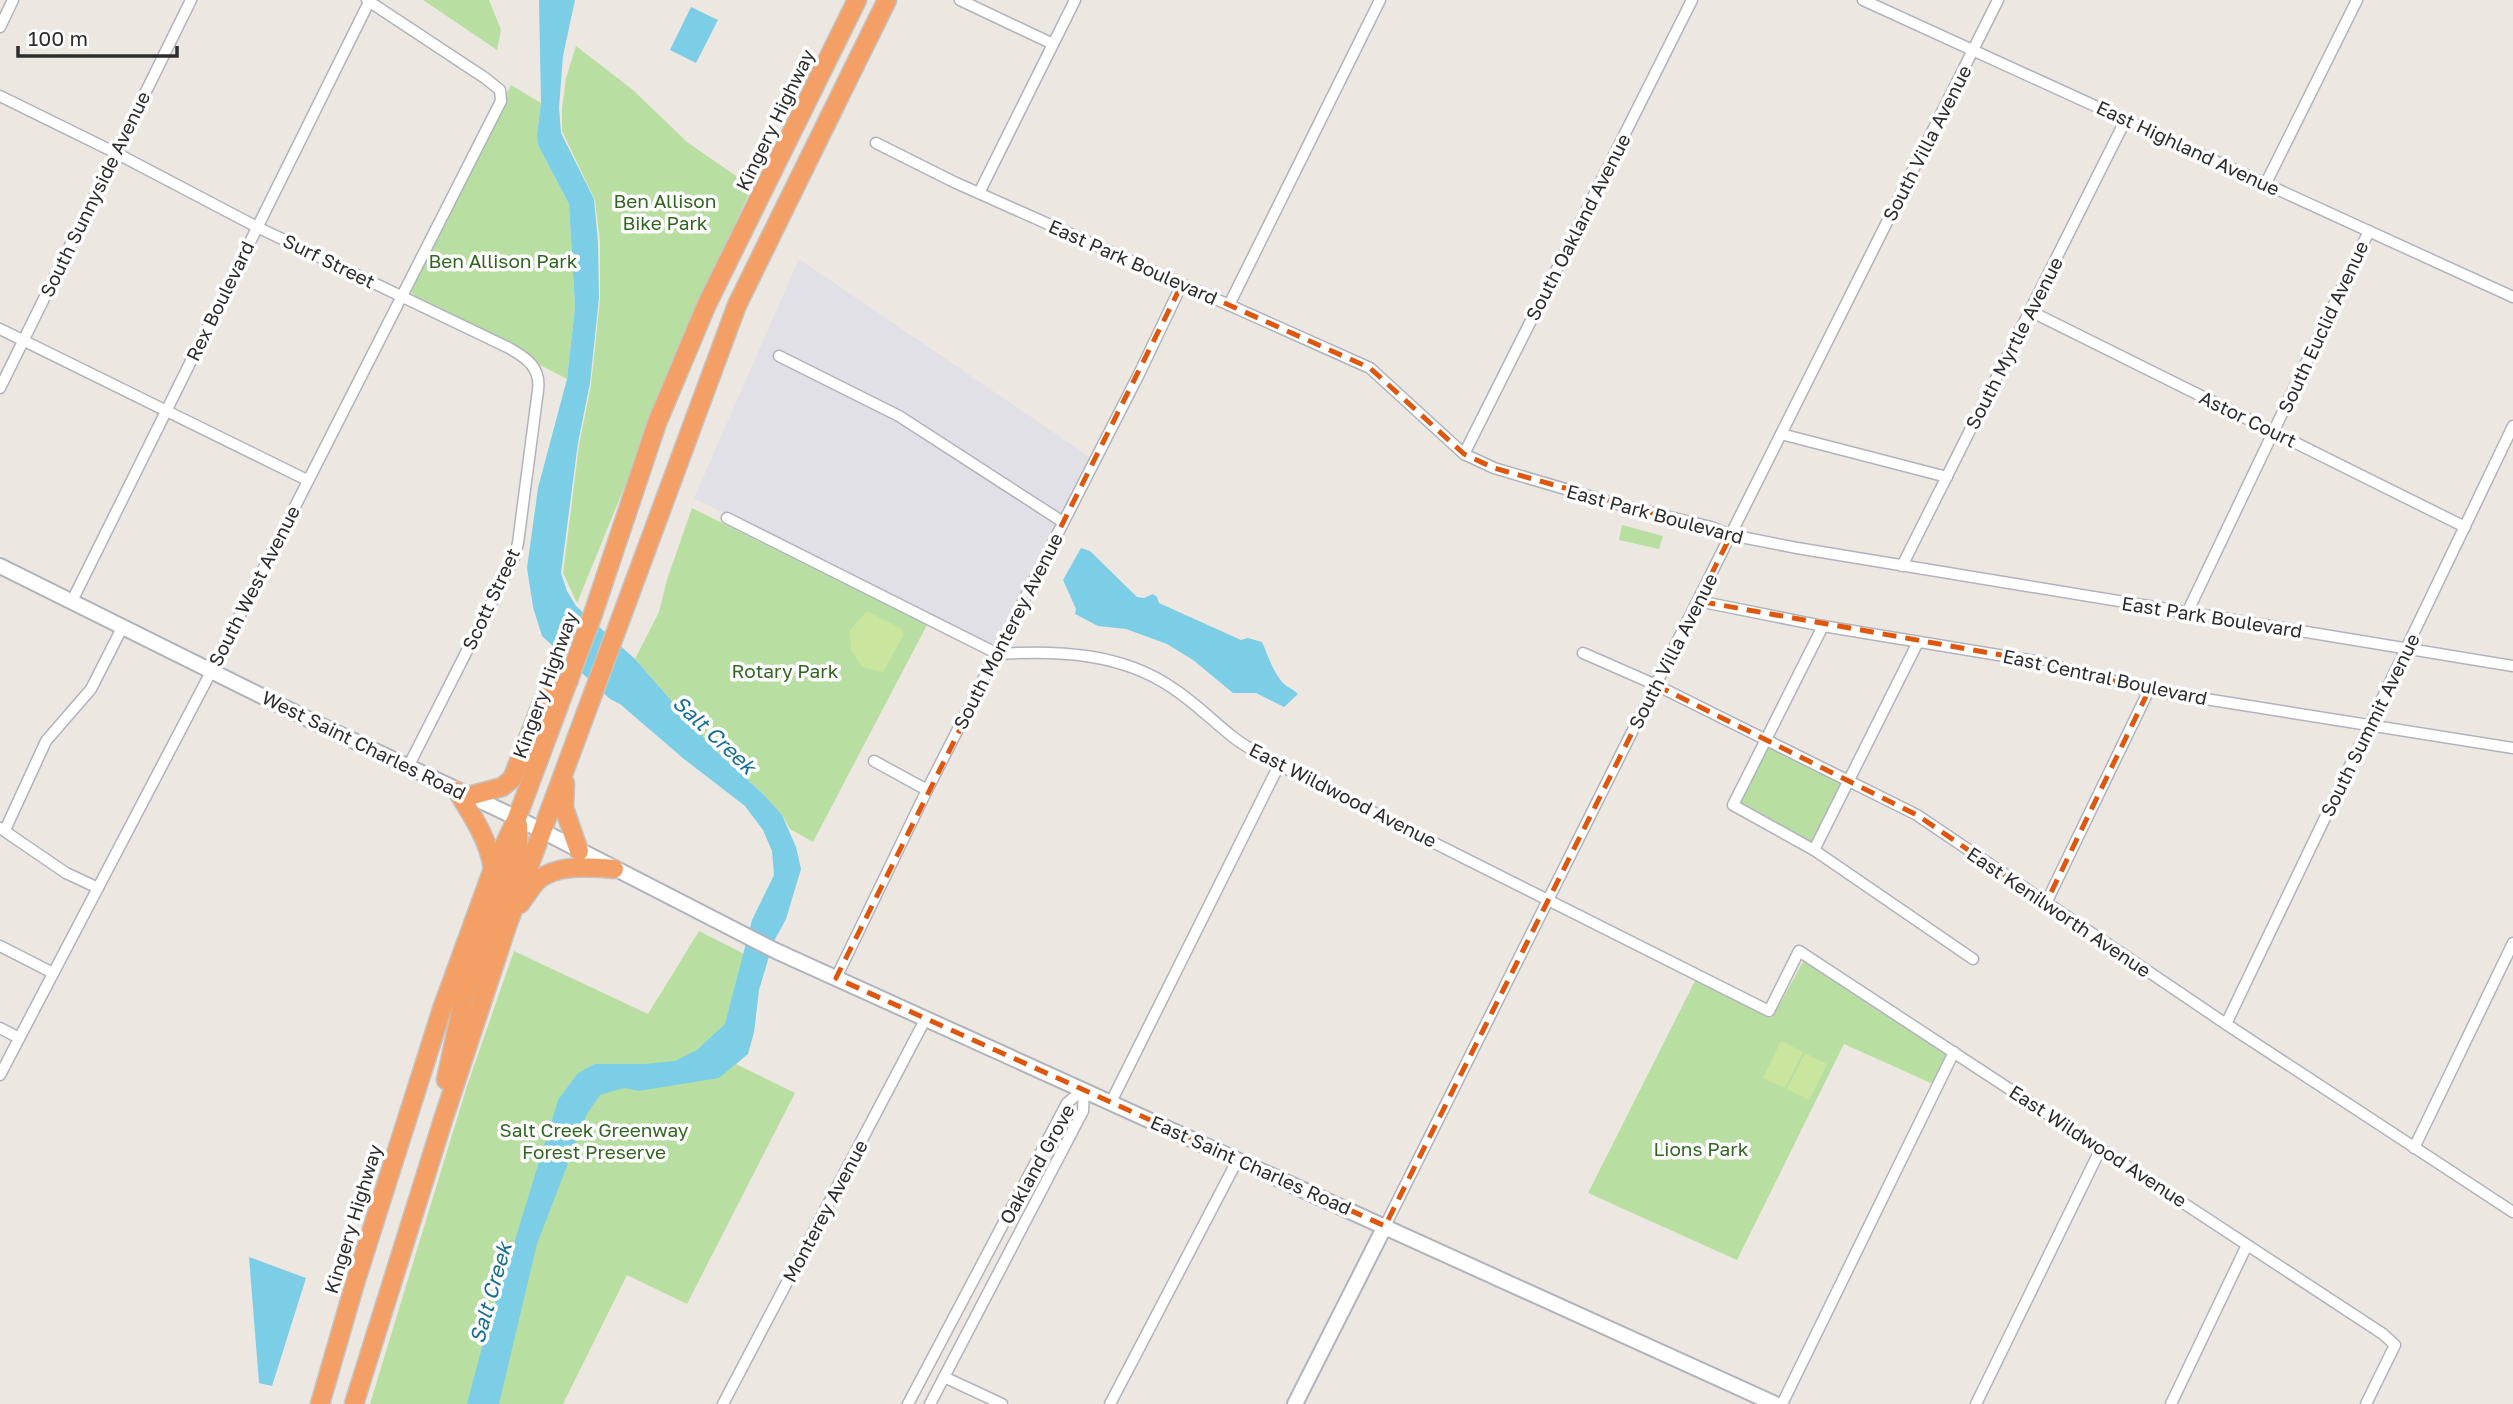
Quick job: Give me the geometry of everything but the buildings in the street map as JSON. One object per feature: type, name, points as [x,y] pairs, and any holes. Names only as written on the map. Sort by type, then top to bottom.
[{"type":"highway","name":"Kingery Highway","points":[[320,1404],[355,1283],[443,1006],[493,869],[517,818],[571,675],[657,423],[707,304],[857,0]]},
{"type":"highway","points":[[354,1404],[443,1120],[540,831],[737,305],[887,0]]},
{"type":"highway","points":[[493,869],[491,855],[463,793],[502,787],[512,779],[542,703],[571,675]]},
{"type":"highway","points":[[566,765],[564,808],[579,851]]},
{"type":"highway","points":[[443,1120],[446,1081],[463,1001],[518,844],[517,818]]},
{"type":"highway","points":[[511,915],[538,880],[551,873],[581,867],[614,869]]},
{"type":"main road","name":"West Saint Charles Road","points":[[0,566],[517,818],[727,928]]},
{"type":"main road","name":"East Saint Charles Road","points":[[727,928],[1775,1404]]},
{"type":"main road","points":[[1296,1404],[1385,1226]]},
{"type":"street","points":[[0,27],[13,0]]},
{"type":"street","name":"South Sunnyside Avenue","points":[[0,388],[191,0]]},
{"type":"street","points":[[960,0],[1053,44]]},
{"type":"street","points":[[979,193],[1075,0]]},
{"type":"street","points":[[1229,305],[1380,0]]},
{"type":"street","name":"South Oakland Avenue","points":[[1464,454],[1692,0]]},
{"type":"street","name":"East Highland Avenue","points":[[1863,0],[2513,297]]},
{"type":"street","name":"South Villa Avenue","points":[[1385,1226],[1998,0]]},
{"type":"street","points":[[2266,183],[2357,0]]},
{"type":"street","name":"South West Avenue","points":[[0,1075],[212,670],[501,101],[502,94],[485,78],[368,1]]},
{"type":"street","name":"Rex Boulevard","points":[[72,601],[368,1]]},
{"type":"street","name":"Surf Street","points":[[0,96],[519,354],[536,368],[538,376]]},
{"type":"street","name":"South Myrtle Avenue","points":[[1902,566],[2126,119]]},
{"type":"street","name":"East Park Boulevard","points":[[876,143],[979,193],[1370,368],[1464,454],[1494,468],[1583,495],[1711,527],[1731,535],[1902,566],[2513,666]]},
{"type":"street","name":"South Euclid Avenue","points":[[2187,613],[2369,231]]},
{"type":"street","name":"South Monterey Avenue","points":[[836,978],[927,790],[998,654],[1182,284]]},
{"type":"street","name":"Astor Court","points":[[2030,311],[2465,527]]},
{"type":"street","points":[[0,329],[307,480]]},
{"type":"street","points":[[779,356],[899,416],[1063,522]]},
{"type":"street","name":"Scott Street","points":[[408,767],[514,558],[520,531],[538,376]]},
{"type":"street","name":"South Summit Avenue","points":[[2227,1024],[2513,426]]},
{"type":"street","points":[[1781,434],[1947,477]]},
{"type":"street","name":"East Wildwood Avenue","points":[[727,518],[998,654],[1027,652],[1083,656],[1120,663],[1143,671],[1175,689],[1233,737],[1279,765],[1769,1011],[1800,951],[2383,1334],[2395,1345],[2366,1404]]},
{"type":"street","name":"East Central Boulevard","points":[[1698,601],[1823,626],[2035,661],[2149,690],[2513,748]]},
{"type":"street","points":[[98,888],[58,867],[2,829],[46,741],[91,689],[123,626]]},
{"type":"street","points":[[1823,626],[1733,805],[1815,850],[1973,959]]},
{"type":"street","points":[[1815,850],[1918,642]]},
{"type":"street","name":"East Kenilworth Avenue","points":[[1583,653],[1656,685],[1917,815],[2513,1212]]},
{"type":"street","points":[[2046,903],[2149,690]]},
{"type":"street","points":[[874,761],[927,790]]},
{"type":"street","points":[[1111,1102],[1279,765]]},
{"type":"street","points":[[2414,1148],[2513,943]]},
{"type":"street","points":[[0,946],[53,973]]},
{"type":"street","name":"Monterey Avenue","points":[[723,1404],[926,1018]]},
{"type":"street","points":[[0,1028],[19,1038]]},
{"type":"street","points":[[1782,1404],[1954,1052]]},
{"type":"street","name":"Oakland Grove","points":[[930,1404],[1083,1111],[1084,1089]]},
{"type":"street","name":"Oakland Grove","points":[[908,1404],[1067,1103],[1084,1089]]},
{"type":"street","points":[[1976,1404],[2101,1148]]},
{"type":"street","points":[[1110,1404],[1238,1159]]},
{"type":"street","points":[[2171,1404],[2247,1245]]},
{"type":"street","points":[[944,1377],[1002,1404]]},
{"type":"highlighted area","points":[[1182,284],[1370,368],[1464,454],[1494,468],[1731,535],[1698,601],[2035,661],[2149,690],[2046,903],[1917,815],[1656,685],[1385,1226],[836,978]]},
{"type":"shaded area","points":[[799,259],[1090,457],[996,648],[694,498]]},
{"type":"green space","points":[[423,0],[489,0],[501,30],[497,50]]},
{"type":"green space","name":"Ben Allison Bike Park","points":[[576,46],[633,90],[687,142],[752,187],[710,278],[577,603],[563,573],[579,445],[591,385],[600,299],[600,243],[595,200],[562,131],[566,78]]},
{"type":"green space","name":"Ben Allison Park","points":[[511,85],[541,103],[538,145],[569,204],[575,307],[567,379],[540,365],[526,351],[512,343],[417,298],[411,292]]},
{"type":"green space","name":"Rotary Park","points":[[692,508],[927,625],[813,842],[790,829],[765,796],[713,748],[635,659],[659,612]]},
{"type":"green space","points":[[1622,525],[1663,536],[1659,549],[1619,540]]},
{"type":"green space","points":[[867,611],[902,629],[903,636],[883,672],[862,667],[851,650],[850,630]]},
{"type":"green space","points":[[1768,744],[1845,782],[1814,845],[1737,803]]},
{"type":"green space","name":"Salt Creek Greenway Forest Preserve","points":[[699,931],[766,965],[758,992],[752,1040],[736,1064],[795,1093],[687,1304],[627,1275],[563,1404],[370,1404],[467,1086],[514,951],[648,1014]]},
{"type":"green space","name":"Lions Park","points":[[1804,960],[1948,1054],[1933,1084],[1844,1044],[1737,1260],[1588,1193],[1696,979],[1772,1018]]},
{"type":"green space","points":[[1781,1041],[1803,1052],[1785,1088],[1763,1078]]},
{"type":"green space","points":[[1805,1053],[1827,1064],[1809,1100],[1787,1089]]},
{"type":"water","points":[[539,0],[575,0],[563,56],[559,108],[561,133],[594,199],[598,242],[599,298],[590,383],[578,443],[561,573],[576,606],[635,659],[713,748],[782,815],[796,847],[801,869],[786,919],[773,943],[759,990],[754,1032],[748,1054],[719,1078],[639,1091],[624,1088],[600,1095],[587,1114],[537,1244],[499,1404],[467,1404],[558,1100],[578,1073],[595,1064],[675,1061],[697,1050],[725,1024],[752,920],[774,875],[772,851],[763,830],[745,806],[684,759],[620,704],[610,699],[542,636],[533,607],[527,568],[538,488],[567,379],[575,307],[569,204],[538,145],[541,103]]},
{"type":"water","points":[[691,7],[718,20],[696,63],[670,50]]},
{"type":"water","points":[[1081,548],[1090,551],[1137,597],[1144,598],[1153,594],[1159,603],[1241,640],[1248,638],[1262,642],[1280,680],[1298,694],[1284,707],[1256,693],[1233,693],[1193,660],[1167,644],[1126,629],[1098,626],[1075,614],[1076,609],[1063,580]]},
{"type":"water","points":[[249,1257],[306,1278],[272,1386],[259,1383]]},
{"type":"water label","name":"Salt Creek","points":[[714,735]]},
{"type":"water label","name":"Salt Creek","points":[[491,1293]]}]
